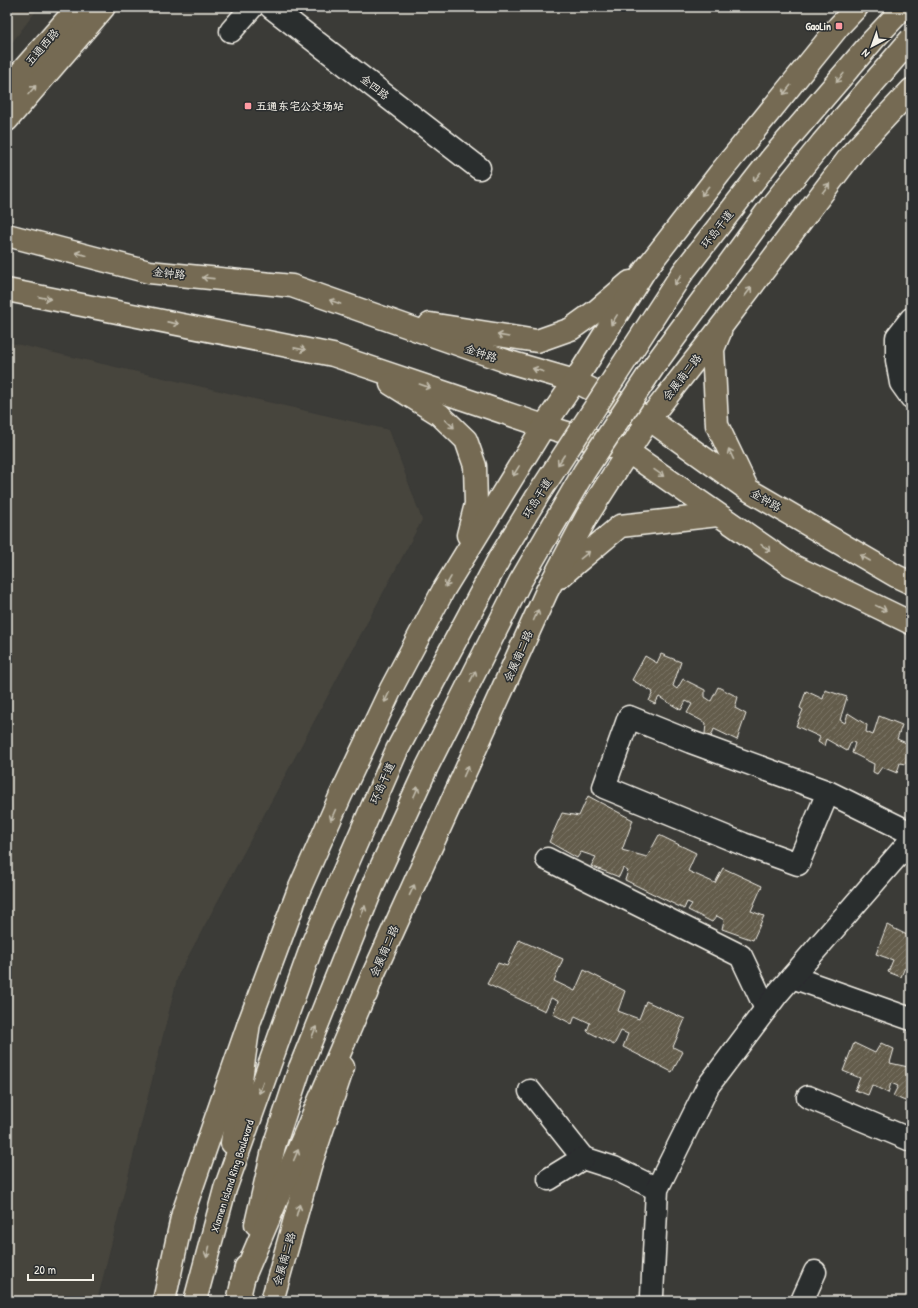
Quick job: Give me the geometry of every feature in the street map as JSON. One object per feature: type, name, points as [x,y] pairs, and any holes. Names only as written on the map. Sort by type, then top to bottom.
[{"type":"main road","name":"五通西路","points":[[7,88],[78,7]]},
{"type":"main road","points":[[7,120],[104,7]]},
{"type":"main road","points":[[164,1301],[183,1213],[249,1023],[298,892],[340,797],[391,689],[444,589],[544,426],[575,382],[645,270],[724,167],[839,26],[857,7]]},
{"type":"main road","name":"环岛干道","points":[[274,1052],[314,940],[397,750],[499,559],[538,495],[683,272],[771,160],[874,39],[904,7]]},
{"type":"main road","points":[[240,1291],[274,1146],[300,1068],[376,878],[427,767],[520,582],[584,472],[654,366],[771,206],[822,142],[911,39]]},
{"type":"main road","name":"会展南二路","points":[[272,1301],[310,1166],[372,977],[547,591],[587,516],[627,451],[649,419],[724,323],[854,151],[911,90]]},
{"type":"main road","name":"金钟路","points":[[7,235],[149,272],[292,286],[368,314],[506,361],[575,382],[649,419],[747,489],[896,576],[911,583]]},
{"type":"main road","points":[[368,314],[537,341],[571,329],[596,311],[645,270]]},
{"type":"main road","points":[[7,290],[333,355],[544,426],[627,451],[791,565],[911,623]]},
{"type":"main road","points":[[724,323],[713,349],[717,425],[747,489]]},
{"type":"main road","points":[[333,355],[399,388],[439,414],[466,440],[474,466],[476,504],[461,559]]},
{"type":"main road","points":[[547,591],[576,563],[620,526],[718,514]]},
{"type":"main road","points":[[240,1291],[372,977]]},
{"type":"main road","points":[[225,1189],[249,1023]]},
{"type":"main road","name":"Xiamen Island Ring Boulevard","points":[[195,1301],[225,1189],[274,1052]]},
{"type":"street","points":[[232,31],[252,7]]},
{"type":"street","name":"金四路","points":[[271,7],[479,168]]},
{"type":"street","points":[[911,319],[897,338],[896,360],[901,383],[911,397]]},
{"type":"street","points":[[828,792],[798,864],[743,844],[604,787],[629,717],[691,742],[828,792],[911,832]]},
{"type":"street","points":[[652,1301],[657,1189],[708,1086],[792,977],[911,840]]},
{"type":"street","points":[[546,860],[741,956],[766,1009]]},
{"type":"street","points":[[792,977],[911,1019]]},
{"type":"street","points":[[530,1091],[583,1158],[614,1168],[657,1189]]},
{"type":"street","points":[[808,1098],[911,1140]]},
{"type":"street","points":[[548,1179],[583,1158]]},
{"type":"street","points":[[802,1301],[815,1272]]},
{"type":"shaded area","points":[[7,7],[39,7],[7,49]]},
{"type":"shaded area","points":[[7,342],[389,430],[422,520],[178,975],[97,1301],[7,1301]]},
{"type":"building","points":[[661,654],[681,662],[673,686],[677,689],[683,679],[705,690],[705,697],[711,701],[718,687],[738,697],[735,708],[746,714],[737,740],[714,729],[711,737],[705,734],[706,723],[687,713],[692,704],[686,701],[681,710],[659,697],[655,704],[649,701],[653,692],[632,680],[645,656],[657,663]]},
{"type":"building","points":[[825,690],[847,697],[840,720],[845,723],[848,713],[867,725],[866,732],[873,735],[879,716],[902,725],[897,739],[911,745],[911,747],[905,764],[900,763],[897,773],[882,767],[877,774],[873,772],[874,764],[852,753],[855,743],[851,742],[847,751],[826,739],[824,746],[818,742],[820,737],[796,726],[803,710],[800,708],[806,691],[823,699]]},
{"type":"building","points":[[588,796],[633,820],[622,850],[647,857],[659,835],[696,853],[688,871],[715,883],[723,868],[762,886],[751,911],[764,916],[753,940],[722,929],[724,920],[717,916],[712,922],[688,910],[692,904],[687,902],[684,909],[625,880],[628,871],[623,868],[619,877],[591,866],[596,857],[581,852],[577,858],[549,842],[562,813],[579,816]]},
{"type":"building","points":[[887,925],[907,935],[911,929],[911,970],[905,967],[901,977],[888,972],[893,960],[876,954]]},
{"type":"building","points":[[519,940],[563,959],[554,981],[575,991],[584,970],[625,991],[618,1011],[639,1019],[646,1001],[685,1019],[673,1047],[683,1052],[672,1072],[623,1047],[628,1034],[621,1031],[614,1045],[587,1031],[590,1023],[575,1016],[572,1024],[553,1014],[558,1001],[551,998],[545,1011],[487,984],[498,963],[507,966]]},
{"type":"building","points":[[854,1043],[875,1053],[881,1043],[894,1049],[890,1063],[908,1067],[911,1060],[911,1115],[906,1113],[910,1103],[893,1096],[898,1086],[891,1083],[888,1093],[872,1085],[868,1095],[855,1090],[860,1078],[843,1071]]},
{"type":"place","name":"GaoLin","points":[[839,26]]},
{"type":"place","name":"五通东宅公交场站","points":[[248,106]]}]
